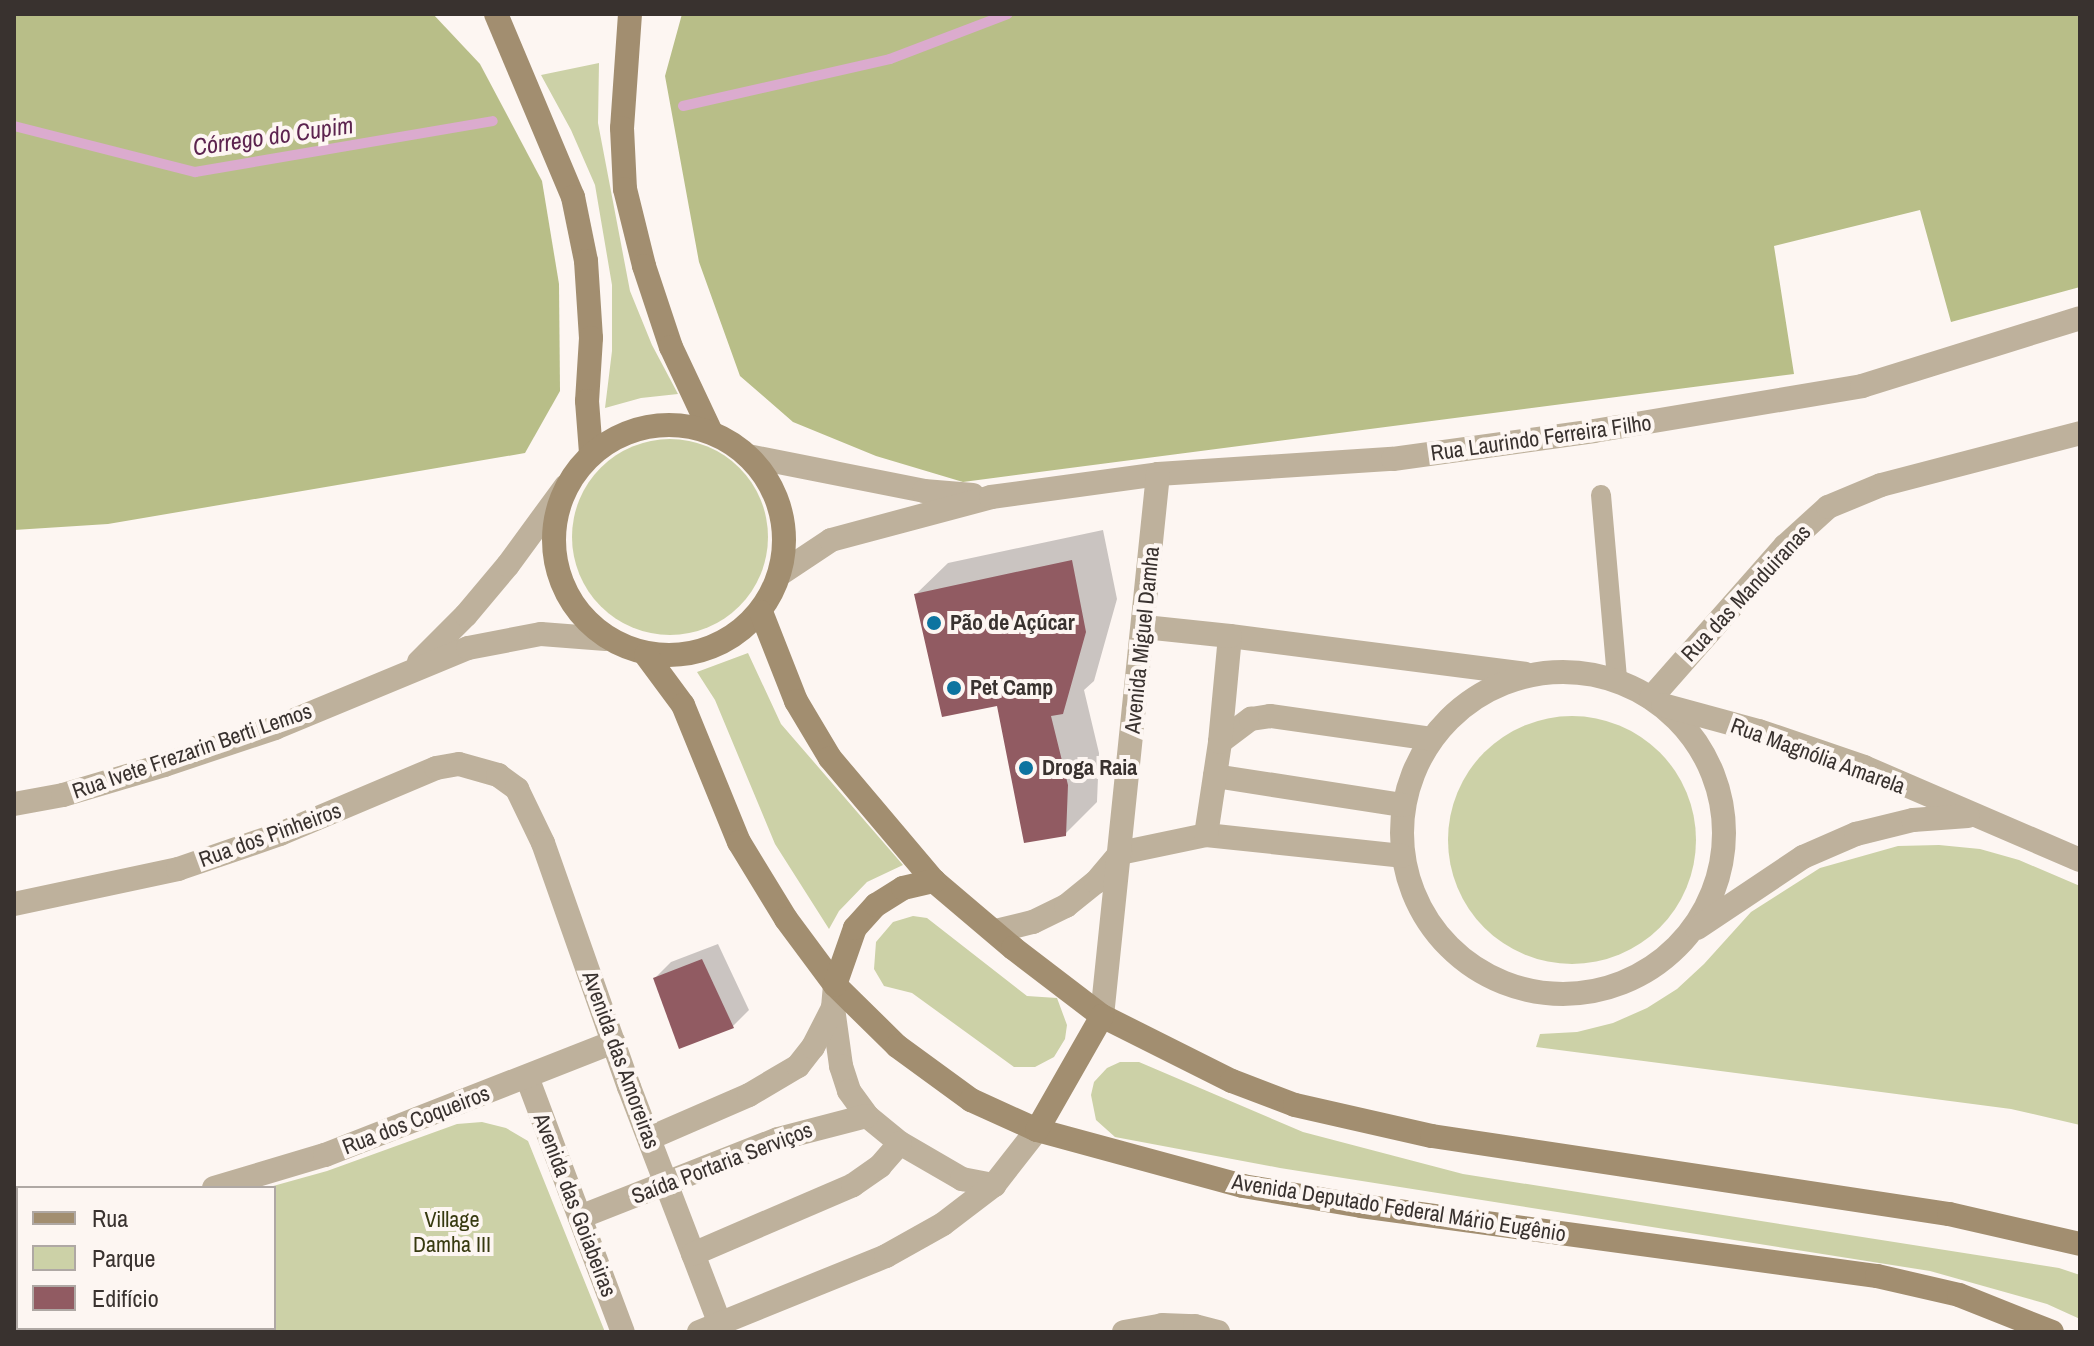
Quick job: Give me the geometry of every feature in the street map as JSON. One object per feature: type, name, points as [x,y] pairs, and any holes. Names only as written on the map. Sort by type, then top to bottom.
[{"type":"street","points":[[496,14],[573,197],[586,261],[591,338],[587,401],[591,453]]},
{"type":"street","points":[[630,14],[622,128],[625,189],[644,266],[671,347],[711,432]]},
{"type":"street","name":"Rua Laurindo Ferreira Filho","points":[[780,574],[831,540],[991,497],[1158,474],[1393,459],[1594,431],[1862,386],[2080,318]]},
{"type":"street","points":[[669,423],[711,432],[748,456],[773,490],[785,531],[780,574],[761,612],[729,641],[689,656],[646,655],[606,639],[575,610],[556,571],[553,528],[565,487],[591,453],[627,431],[669,423]]},
{"type":"street","name":"Rua das Manduiranas","points":[[1657,702],[1785,546],[1828,507],[1881,485],[2080,433]]},
{"type":"street","name":"Rua Laurindo Ferreira Filho","points":[[748,456],[924,491],[991,497]]},
{"type":"street","name":"Avenida Miguel Damha","points":[[1102,1016],[1158,474]]},
{"type":"street","name":"Rua Ivete Frezarin Berti Lemos","points":[[411,669],[466,615],[565,487]]},
{"type":"street","points":[[761,612],[796,701],[830,758],[934,881],[1102,1016],[1232,1081],[1295,1105],[1432,1136],[1949,1214],[2080,1244]]},
{"type":"street","points":[[1144,627],[1527,674],[1572,670],[1617,679],[1657,702],[1704,752],[1724,811],[1721,872],[1696,929],[1650,972],[1593,994],[1530,994],[1473,970],[1428,925],[1402,856],[1403,805],[1431,739],[1473,698],[1527,674]]},
{"type":"street","name":"Rua Ivete Frezarin Berti Lemos","points":[[14,804],[63,795],[275,728],[411,669],[468,648],[541,634],[606,639]]},
{"type":"street","points":[[1206,835],[1220,742],[1230,636]]},
{"type":"street","name":"Avenida Deputado Federal Mário Eugênio","points":[[646,655],[683,705],[739,842],[834,997],[971,1100],[1037,1130],[1147,1162],[1272,1191],[1877,1276],[1959,1295],[2052,1332]]},
{"type":"street","name":"Rua Magnólia Amarela","points":[[1657,702],[1759,731],[1864,767],[2080,860]]},
{"type":"street","points":[[1220,742],[1251,719],[1270,716],[1431,739]]},
{"type":"street","name":"Rua dos Pinheiros","points":[[14,904],[178,869],[280,834],[436,768],[459,764],[479,768],[517,789]]},
{"type":"street","points":[[1215,776],[1403,805]]},
{"type":"street","name":"Avenida das Amoreiras","points":[[517,789],[543,843],[693,1254],[714,1329]]},
{"type":"street","name":"Rua Magnólia Amarela","points":[[1696,929],[1803,857],[1856,834],[1913,820],[1970,815]]},
{"type":"street","points":[[996,931],[1033,922],[1066,906],[1096,882],[1120,853],[1206,835],[1402,856]]},
{"type":"street","points":[[650,1138],[749,1095],[798,1066],[813,1047],[834,997],[855,928],[876,905],[903,888],[934,881]]},
{"type":"street","points":[[834,997],[845,1078],[867,1116],[900,1143],[962,1179],[994,1185]]},
{"type":"street","points":[[714,1329],[886,1256],[943,1224],[994,1185],[1037,1130],[1102,1016]]},
{"type":"street","name":"Rua dos Coqueiros","points":[[221,1186],[325,1155],[614,1042]]},
{"type":"street","name":"Avenida das Goiabeiras","points":[[527,1077],[623,1332]]},
{"type":"street","name":"Saída Portaria Serviços","points":[[580,1217],[778,1139],[867,1116]]},
{"type":"street","points":[[693,1254],[853,1185],[880,1166],[900,1143]]},
{"type":"street","points":[[1124,1332],[1162,1325],[1195,1326],[1218,1332]]},
{"type":"lane","points":[[1601,495],[1617,679]]},
{"type":"green space","points":[[14,14],[433,14],[480,64],[542,181],[559,284],[560,391],[525,453],[108,524],[14,530]]},
{"type":"green space","points":[[682,14],[2080,14],[2080,287],[1951,322],[1920,210],[1774,246],[1794,374],[963,482],[876,456],[793,422],[740,376],[699,262],[665,76]]},
{"type":"green space","points":[[599,63],[598,123],[630,291],[652,345],[678,394],[641,398],[605,408],[612,351],[612,285],[595,185],[571,130],[541,75]]},
{"type":"green space","points":[[670,439],[707,447],[739,468],[760,500],[768,537],[760,574],[739,606],[707,627],[670,635],[633,627],[601,606],[580,574],[572,537],[580,500],[601,468],[633,447]]},
{"type":"green space","points":[[748,653],[781,724],[903,865],[867,882],[839,911],[829,929],[775,844],[715,700],[697,672]]},
{"type":"green space","points":[[1572,716],[1619,726],[1641,737],[1659,753],[1675,771],[1686,793],[1696,840],[1686,887],[1675,909],[1659,927],[1641,943],[1619,954],[1572,964],[1525,954],[1503,943],[1485,927],[1469,909],[1458,887],[1448,840],[1458,793],[1469,771],[1485,753],[1503,737],[1525,726]]},
{"type":"green space","points":[[1939,845],[1980,849],[2019,860],[2080,886],[2080,1125],[2011,1109],[1536,1047],[1540,1034],[1577,1032],[1613,1023],[1647,1008],[1677,989],[1751,912],[1820,868],[1898,846]]},
{"type":"green space","points":[[913,916],[927,918],[1027,996],[1057,998],[1067,1025],[1065,1039],[1054,1057],[1035,1067],[1014,1067],[912,993],[884,986],[874,969],[876,942],[893,922]]},
{"type":"green space","points":[[1120,1062],[1139,1062],[1303,1132],[1463,1174],[2059,1268],[2080,1275],[2080,1319],[2047,1304],[1930,1271],[1280,1168],[1115,1137],[1096,1120],[1091,1095],[1094,1082],[1107,1068]]},
{"type":"green space","name":"Village Damha III","points":[[482,1122],[506,1128],[528,1141],[605,1332],[14,1332],[16,1244],[16,1330],[276,1330],[276,1186],[273,1186],[327,1171],[457,1124]]},
{"type":"building","points":[[1072,560],[1086,632],[1063,714],[1051,716],[1068,785],[1066,836],[1024,843],[997,706],[942,717],[914,594]]},
{"type":"building","points":[[702,959],[734,1028],[679,1049],[653,978]]},
{"type":"waterway","name":"Córrego do Cupim","points":[[683,106],[890,59],[1008,14]]},
{"type":"waterway","name":"Córrego do Cupim","points":[[14,126],[195,172],[493,121]]},
{"type":"place","name":"Pão de Açúcar","points":[[934,623]]},
{"type":"place","name":"Pet Camp","points":[[954,688]]},
{"type":"place","name":"Droga Raia","points":[[1026,768]]}]
